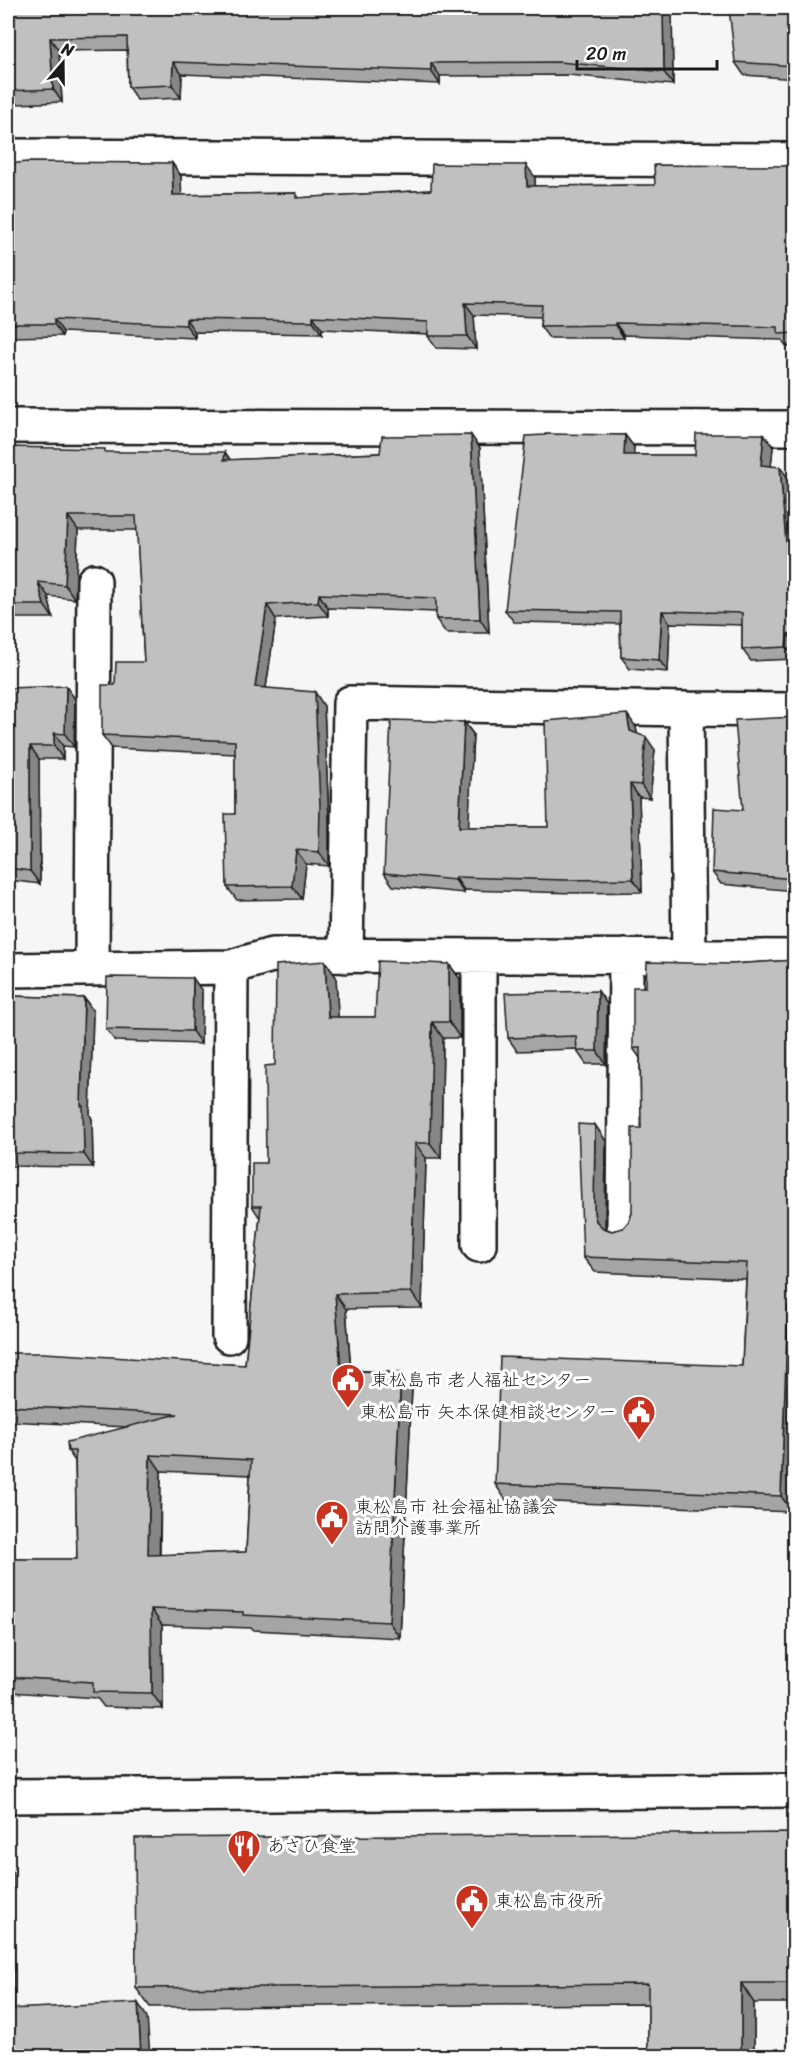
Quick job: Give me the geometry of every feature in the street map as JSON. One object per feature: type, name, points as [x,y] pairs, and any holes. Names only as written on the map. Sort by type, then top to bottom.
[{"type":"street","points":[[8,156],[795,160]]},
{"type":"street","points":[[8,426],[795,428]]},
{"type":"street","points":[[92,969],[94,581]]},
{"type":"street","points":[[346,956],[350,703],[795,710]]},
{"type":"street","points":[[686,709],[689,957]]},
{"type":"street","points":[[8,970],[231,967],[272,955],[795,957]]},
{"type":"street","points":[[479,956],[479,1245]]},
{"type":"street","points":[[624,1228],[626,956]]},
{"type":"street","points":[[228,1336],[231,967]]},
{"type":"street","points":[[8,1796],[795,1790]]},
{"type":"building","points":[[8,8],[663,8],[664,72],[559,62],[431,63],[431,71],[173,62],[172,85],[128,87],[127,37],[50,38],[53,89],[8,91]]},
{"type":"building","points":[[729,8],[795,8],[795,66],[735,62]]},
{"type":"building","points":[[27,162],[172,163],[173,195],[296,193],[296,198],[431,190],[432,164],[526,165],[527,186],[655,185],[654,165],[785,166],[795,163],[795,333],[778,334],[778,327],[615,323],[615,325],[540,326],[542,305],[465,303],[467,336],[428,336],[428,322],[313,316],[313,321],[186,319],[186,325],[54,319],[54,324],[8,324],[8,164]]},
{"type":"building","points":[[545,434],[625,435],[624,455],[695,455],[696,434],[764,434],[761,465],[780,467],[793,633],[788,634],[786,647],[742,649],[742,613],[662,611],[659,660],[621,657],[620,612],[505,610],[526,436]]},
{"type":"building","points":[[471,435],[480,619],[436,619],[436,598],[319,594],[318,602],[267,605],[255,687],[315,692],[320,806],[319,852],[296,850],[292,886],[227,887],[225,814],[235,814],[235,741],[102,735],[102,685],[115,685],[116,662],[144,662],[136,516],[68,516],[65,585],[38,582],[44,605],[8,605],[8,447],[105,449],[105,452],[225,452],[224,460],[380,453],[382,436]]},
{"type":"building","points":[[66,686],[65,734],[54,733],[54,746],[30,746],[30,871],[8,868],[8,688]]},
{"type":"building","points":[[627,714],[630,731],[646,737],[641,785],[630,784],[633,879],[455,877],[455,880],[384,873],[391,720],[464,722],[459,827],[548,827],[545,721]]},
{"type":"building","points":[[795,717],[795,879],[712,872],[714,808],[743,810],[735,720]]},
{"type":"building","points":[[795,960],[795,1306],[788,1306],[781,1496],[495,1484],[500,1357],[742,1366],[747,1263],[583,1257],[578,1124],[595,1125],[594,1213],[596,1221],[603,1228],[612,1231],[623,1228],[632,1213],[632,1128],[641,1128],[640,1048],[633,1048],[633,987],[646,987],[647,962],[731,964]]},
{"type":"building","points":[[325,961],[328,1017],[375,1017],[378,961],[449,964],[449,1022],[432,1022],[430,1143],[415,1143],[411,1292],[335,1294],[341,1370],[401,1373],[389,1622],[243,1615],[243,1612],[151,1609],[152,1693],[93,1692],[93,1682],[8,1677],[8,1559],[77,1559],[75,1451],[68,1451],[67,1442],[178,1414],[8,1406],[8,1353],[44,1353],[245,1365],[261,1206],[252,1206],[252,1163],[266,1163],[265,1066],[275,1065],[276,965]],"holes":[[[150,1455],[251,1460],[246,1552],[148,1555]]]},
{"type":"building","points":[[107,977],[193,978],[192,1031],[106,1029]]},
{"type":"building","points":[[598,991],[597,1051],[577,1051],[576,1036],[508,1038],[505,993]]},
{"type":"building","points":[[8,996],[84,998],[81,1106],[83,1106],[84,1154],[8,1153]]},
{"type":"building","name":"東松島市役所","points":[[795,1833],[795,1983],[741,1983],[741,2056],[648,2056],[648,1984],[136,1988],[135,1838]]},
{"type":"building","points":[[138,2003],[141,2056],[8,2056],[8,2009]]},
{"type":"place","name":"東松島市 老人福祉センター","points":[[348,1409]]},
{"type":"place","name":"東松島市 矢本保健相談センター","points":[[639,1441]]},
{"type":"place","name":"東松島市 社会福祉協議会 訪問介護事業所","points":[[332,1546]]},
{"type":"place","name":"あさひ食堂","points":[[244,1875]]},
{"type":"place","name":"東松島市役所","points":[[472,1930]]}]
